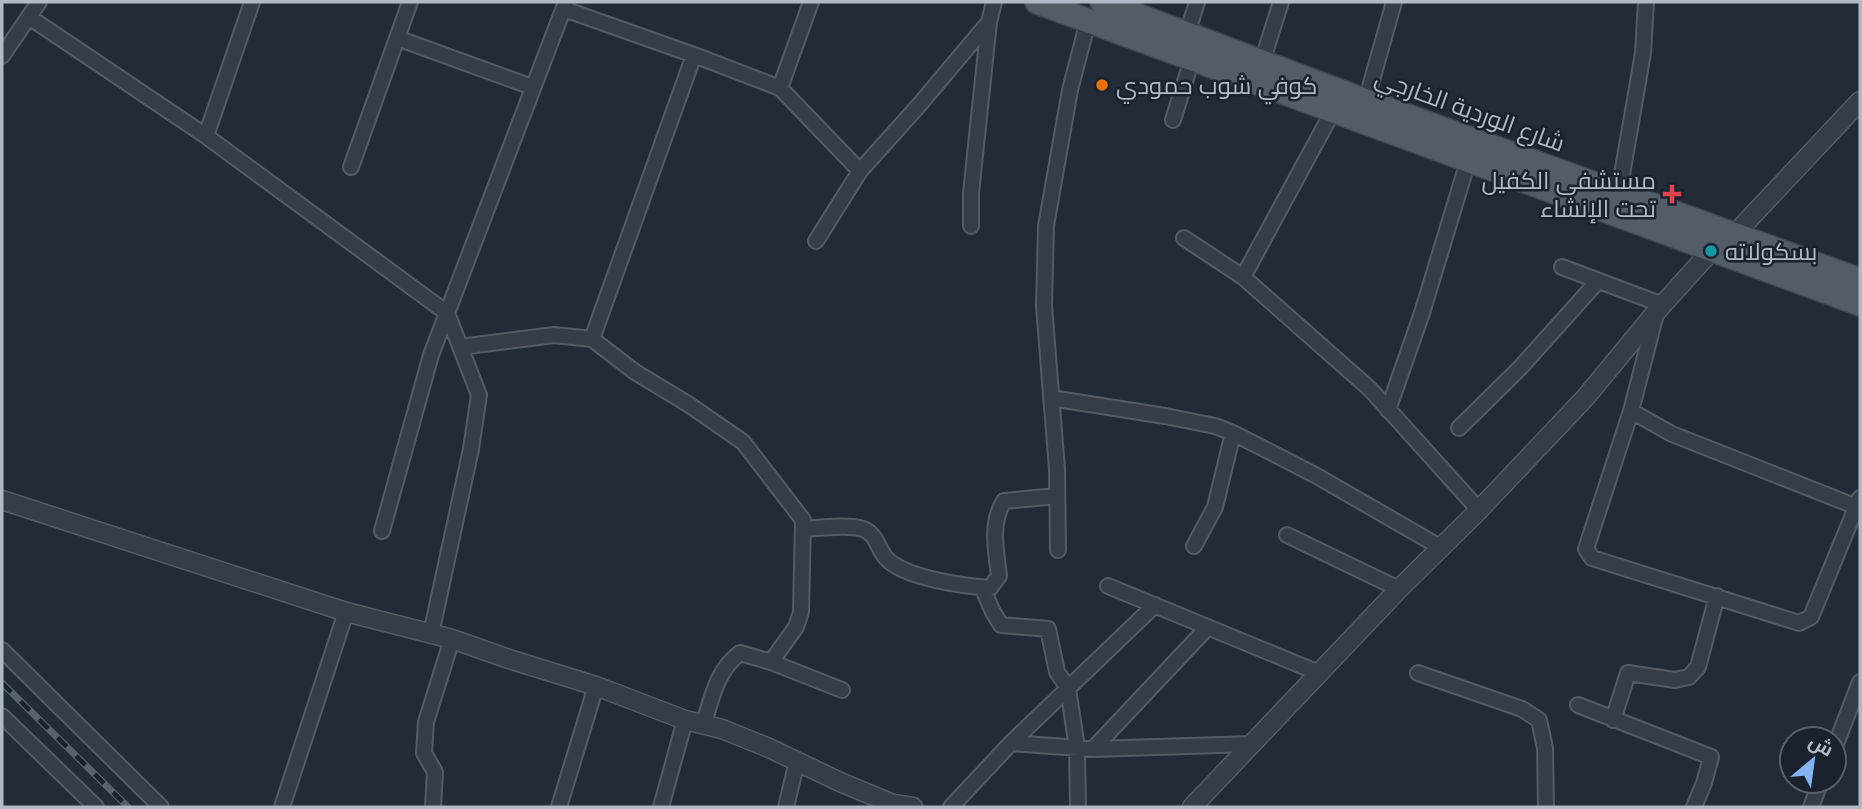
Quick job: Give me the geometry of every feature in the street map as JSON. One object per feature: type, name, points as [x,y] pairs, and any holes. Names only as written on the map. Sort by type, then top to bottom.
[{"type":"main road","name":"شارع الوردية الخارجي","points":[[1037,2],[1860,304]]},
{"type":"main road","name":"شارع الوردية الخارجي","points":[[1102,2],[1860,280]]},
{"type":"street","points":[[2,56],[39,2]]},
{"type":"street","points":[[206,136],[252,2]]},
{"type":"street","points":[[351,167],[410,2]]},
{"type":"street","points":[[780,88],[811,2]]},
{"type":"street","points":[[971,226],[971,192],[989,22],[994,2]]},
{"type":"street","points":[[1187,34],[1197,2]]},
{"type":"street","points":[[1262,62],[1281,2]]},
{"type":"street","points":[[1366,101],[1394,2]]},
{"type":"street","points":[[1619,192],[1643,53],[1646,2]]},
{"type":"street","points":[[382,531],[430,355],[565,5],[780,88],[860,171]]},
{"type":"street","points":[[29,17],[206,136],[447,313],[479,395],[471,449],[431,634]]},
{"type":"street","points":[[1058,550],[1057,469],[1044,306],[1046,226],[1070,90],[1088,21]]},
{"type":"street","points":[[816,241],[860,171],[989,22]]},
{"type":"street","points":[[397,38],[532,87]]},
{"type":"street","points":[[592,339],[694,55]]},
{"type":"street","points":[[1173,120],[1192,59]]},
{"type":"street","points":[[1735,234],[1860,101]]},
{"type":"street","points":[[1243,277],[1333,111]]},
{"type":"street","points":[[1388,410],[1422,313],[1468,161]]},
{"type":"street","points":[[1184,238],[1243,277],[1370,389],[1479,510]]},
{"type":"street","points":[[1192,807],[1585,398],[1712,250]]},
{"type":"street","points":[[1562,267],[1659,309]]},
{"type":"street","points":[[1459,428],[1520,368],[1598,281]]},
{"type":"street","points":[[1631,411],[1672,434],[1859,503],[1811,617],[1798,623],[1592,558],[1588,554],[1586,549],[1631,411],[1659,309]]},
{"type":"street","points":[[460,347],[554,335],[592,339],[635,372],[743,442],[803,520],[801,612],[796,627],[771,662]]},
{"type":"street","points":[[1051,398],[1215,426],[1314,475],[1440,547]]},
{"type":"street","points":[[1194,546],[1215,507],[1233,433]]},
{"type":"street","points":[[803,529],[860,528],[872,534],[887,559],[903,568],[953,585],[990,588],[999,576],[996,514],[1004,501],[1057,496]]},
{"type":"street","points":[[2,500],[346,612],[452,639],[596,686],[769,748],[893,804],[913,807]]},
{"type":"street","points":[[1287,535],[1399,589]]},
{"type":"street","points":[[1108,586],[1320,673]]},
{"type":"street","points":[[982,587],[1001,625],[1048,629],[1057,672],[1068,688],[1077,748],[1078,807]]},
{"type":"street","points":[[1613,720],[1628,673],[1675,680],[1689,677],[1698,667],[1717,596]]},
{"type":"street","points":[[951,807],[1011,743],[1155,605]]},
{"type":"street","points":[[282,807],[346,612]]},
{"type":"street","points":[[1093,749],[1208,627]]},
{"type":"street","points":[[433,807],[435,772],[424,753],[426,722],[452,639]]},
{"type":"street","points":[[2,649],[161,807]]},
{"type":"street","points":[[704,723],[718,679],[729,662],[740,653],[771,662],[842,690]]},
{"type":"street","points":[[1419,673],[1522,709],[1539,720],[1545,748],[1546,807]]},
{"type":"street","points":[[1843,725],[1860,682]]},
{"type":"street","points":[[559,807],[596,686]]},
{"type":"street","points":[[1578,705],[1711,757],[1704,783],[1693,807]]},
{"type":"street","points":[[2,716],[96,807]]},
{"type":"street","points":[[661,807],[685,719]]},
{"type":"street","points":[[1011,743],[1093,749],[1252,744]]},
{"type":"street","points":[[786,807],[797,761]]},
{"type":"railway","points":[[2,683],[128,807]]},
{"type":"place","name":"كوفي شوب حمودي","points":[[1102,85]]},
{"type":"place","name":"مستشفى الكفيل تحت الإنشاء","points":[[1672,194]]},
{"type":"place","name":"بسكولاته","points":[[1711,251]]}]
